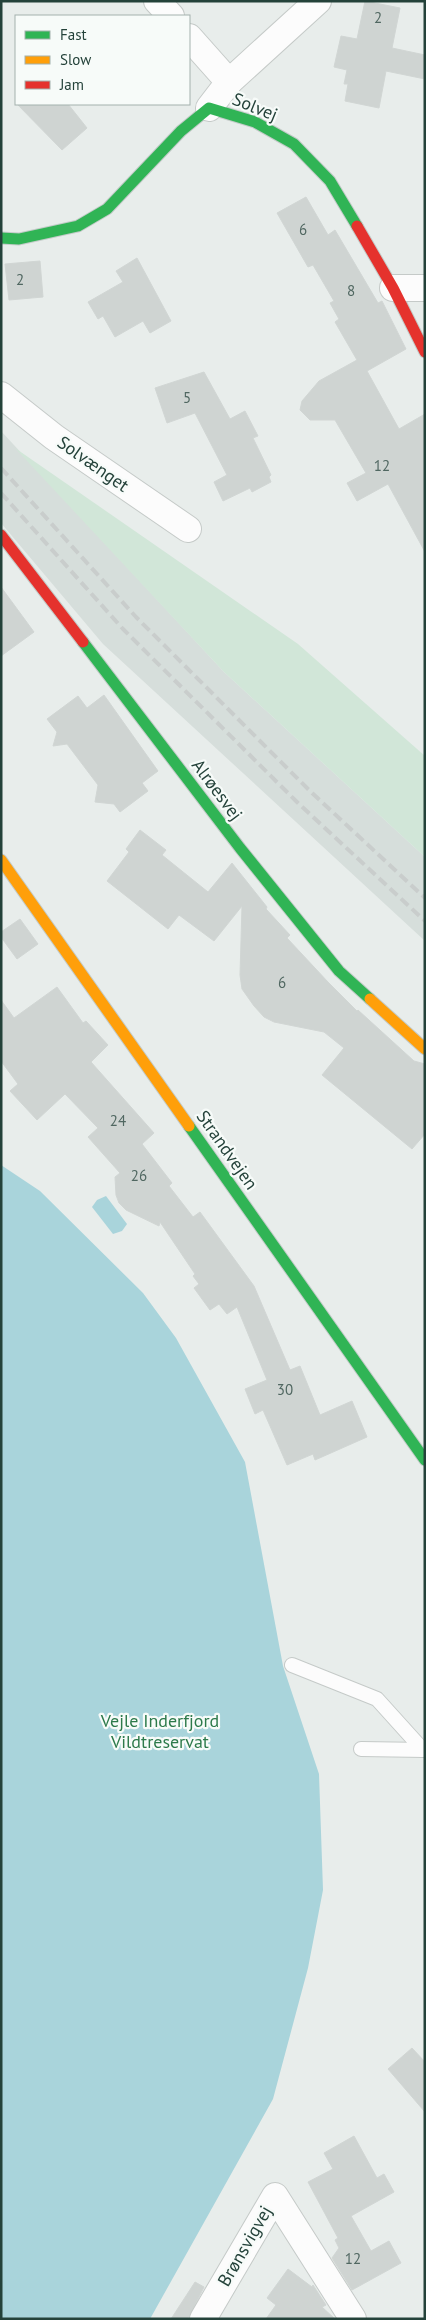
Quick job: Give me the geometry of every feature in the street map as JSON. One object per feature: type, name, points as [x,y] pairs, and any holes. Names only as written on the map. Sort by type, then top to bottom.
[{"type":"street","points":[[157,1],[169,15]]},
{"type":"street","points":[[209,108],[229,82],[318,1]]},
{"type":"street","points":[[190,38],[229,82]]},
{"type":"street","name":"Solvej","points":[[1,238],[19,239],[78,226],[107,209],[181,131],[209,108],[255,122],[294,144],[330,181],[393,288],[425,352]]},
{"type":"street","points":[[393,288],[425,288]]},
{"type":"street","name":"Solvænget","points":[[1,395],[54,436],[188,529]]},
{"type":"street","name":"Alrøesvej","points":[[1,535],[240,848],[340,972],[425,1049]]},
{"type":"street","name":"Strandvejen","points":[[1,860],[425,1460]]},
{"type":"street","name":"Brønsvigvej","points":[[203,2319],[275,2196],[353,2319]]},
{"type":"lane","points":[[292,1665],[377,1699],[424,1750]]},
{"type":"lane","points":[[361,1749],[424,1750]]},
{"type":"shaded area","points":[[1,431],[224,672],[425,857],[425,941],[103,644],[1,523]]},
{"type":"green space","points":[[15,448],[298,644],[425,756],[425,857],[224,672]]},
{"type":"water","name":"Vejle Inderfjord Vildtreservat","points":[[1,1165],[40,1191],[143,1293],[176,1338],[245,1462],[283,1666],[319,1774],[323,1890],[308,1968],[273,2099],[150,2319],[1,2319]]},
{"type":"water","points":[[106,1196],[127,1224],[122,1231],[113,1234],[92,1207],[97,1200]]},
{"type":"building","points":[[365,1],[400,8],[392,48],[425,55],[425,79],[386,71],[379,108],[345,101],[348,84],[344,84],[347,70],[334,67],[341,36],[357,39]]},
{"type":"building","points":[[18,105],[69,105],[87,128],[62,150]]},
{"type":"building","points":[[306,197],[328,235],[335,230],[378,303],[382,301],[406,349],[367,371],[399,429],[425,414],[425,552],[388,484],[357,501],[347,483],[366,473],[335,420],[310,420],[300,410],[302,401],[319,381],[357,360],[335,322],[339,319],[330,303],[334,301],[313,265],[308,267],[277,213]]},
{"type":"building","points":[[137,258],[171,321],[150,333],[143,321],[115,337],[103,316],[98,319],[88,302],[123,282],[116,271]]},
{"type":"building","points":[[40,261],[43,297],[9,300],[5,264]]},
{"type":"building","points":[[204,372],[230,419],[245,411],[258,436],[253,438],[271,475],[269,477],[271,482],[252,492],[250,488],[223,501],[214,482],[227,475],[195,413],[167,423],[155,388]]},
{"type":"building","points":[[1,587],[34,632],[1,656]]},
{"type":"building","points":[[104,695],[158,771],[142,783],[148,791],[120,812],[114,804],[95,802],[98,785],[67,744],[53,746],[57,732],[47,719],[78,696],[87,708]]},
{"type":"building","points":[[140,830],[166,850],[162,855],[208,892],[232,863],[267,907],[266,909],[290,935],[287,938],[328,982],[357,1011],[414,1061],[425,1064],[425,1134],[412,1149],[322,1075],[344,1048],[324,1032],[274,1022],[264,1017],[242,989],[240,975],[242,906],[214,941],[179,915],[168,929],[107,881],[129,852],[126,849]]},
{"type":"building","points":[[20,919],[38,944],[17,959],[1,937],[1,932]]},
{"type":"building","points":[[57,987],[83,1023],[86,1021],[108,1045],[91,1062],[154,1133],[142,1144],[172,1183],[169,1186],[193,1217],[200,1212],[254,1286],[290,1370],[300,1366],[320,1415],[352,1401],[367,1437],[315,1460],[313,1454],[287,1465],[263,1410],[255,1414],[245,1389],[267,1380],[237,1307],[227,1314],[219,1304],[210,1310],[194,1288],[199,1284],[193,1276],[195,1274],[160,1222],[159,1226],[126,1210],[119,1203],[116,1195],[115,1177],[120,1173],[88,1137],[98,1128],[65,1094],[37,1120],[10,1091],[18,1084],[1,1061],[1,1000],[14,1018]]},
{"type":"building","points":[[412,2048],[425,2062],[425,2112],[388,2069]]},
{"type":"building","points":[[354,2136],[377,2178],[384,2174],[394,2192],[351,2216],[371,2251],[389,2241],[401,2263],[352,2290],[332,2258],[339,2248],[335,2240],[338,2238],[308,2182],[333,2169],[324,2153]]},
{"type":"building","points":[[288,2269],[312,2287],[313,2285],[326,2305],[322,2307],[335,2319],[266,2319],[276,2305],[267,2298]]},
{"type":"building","points":[[195,2282],[204,2287],[188,2319],[171,2319]]},
{"type":"railway","points":[[1,468],[136,617],[310,791],[425,898]]},
{"type":"railway","points":[[1,493],[123,629],[298,803],[425,921]]},
{"type":"traffic: fast","points":[[1,238],[19,239],[78,226],[107,209],[181,131],[209,108],[255,122],[294,144],[330,181],[357,226]]},
{"type":"traffic: fast","points":[[83,642],[240,848],[339,971],[370,999]]},
{"type":"traffic: fast","points":[[189,1126],[425,1460]]},
{"type":"traffic: slow","points":[[1,860],[189,1126]]},
{"type":"traffic: slow","points":[[370,999],[425,1049]]},
{"type":"traffic: jam","points":[[357,226],[393,288],[425,352]]},
{"type":"traffic: jam","points":[[1,535],[83,642]]}]
